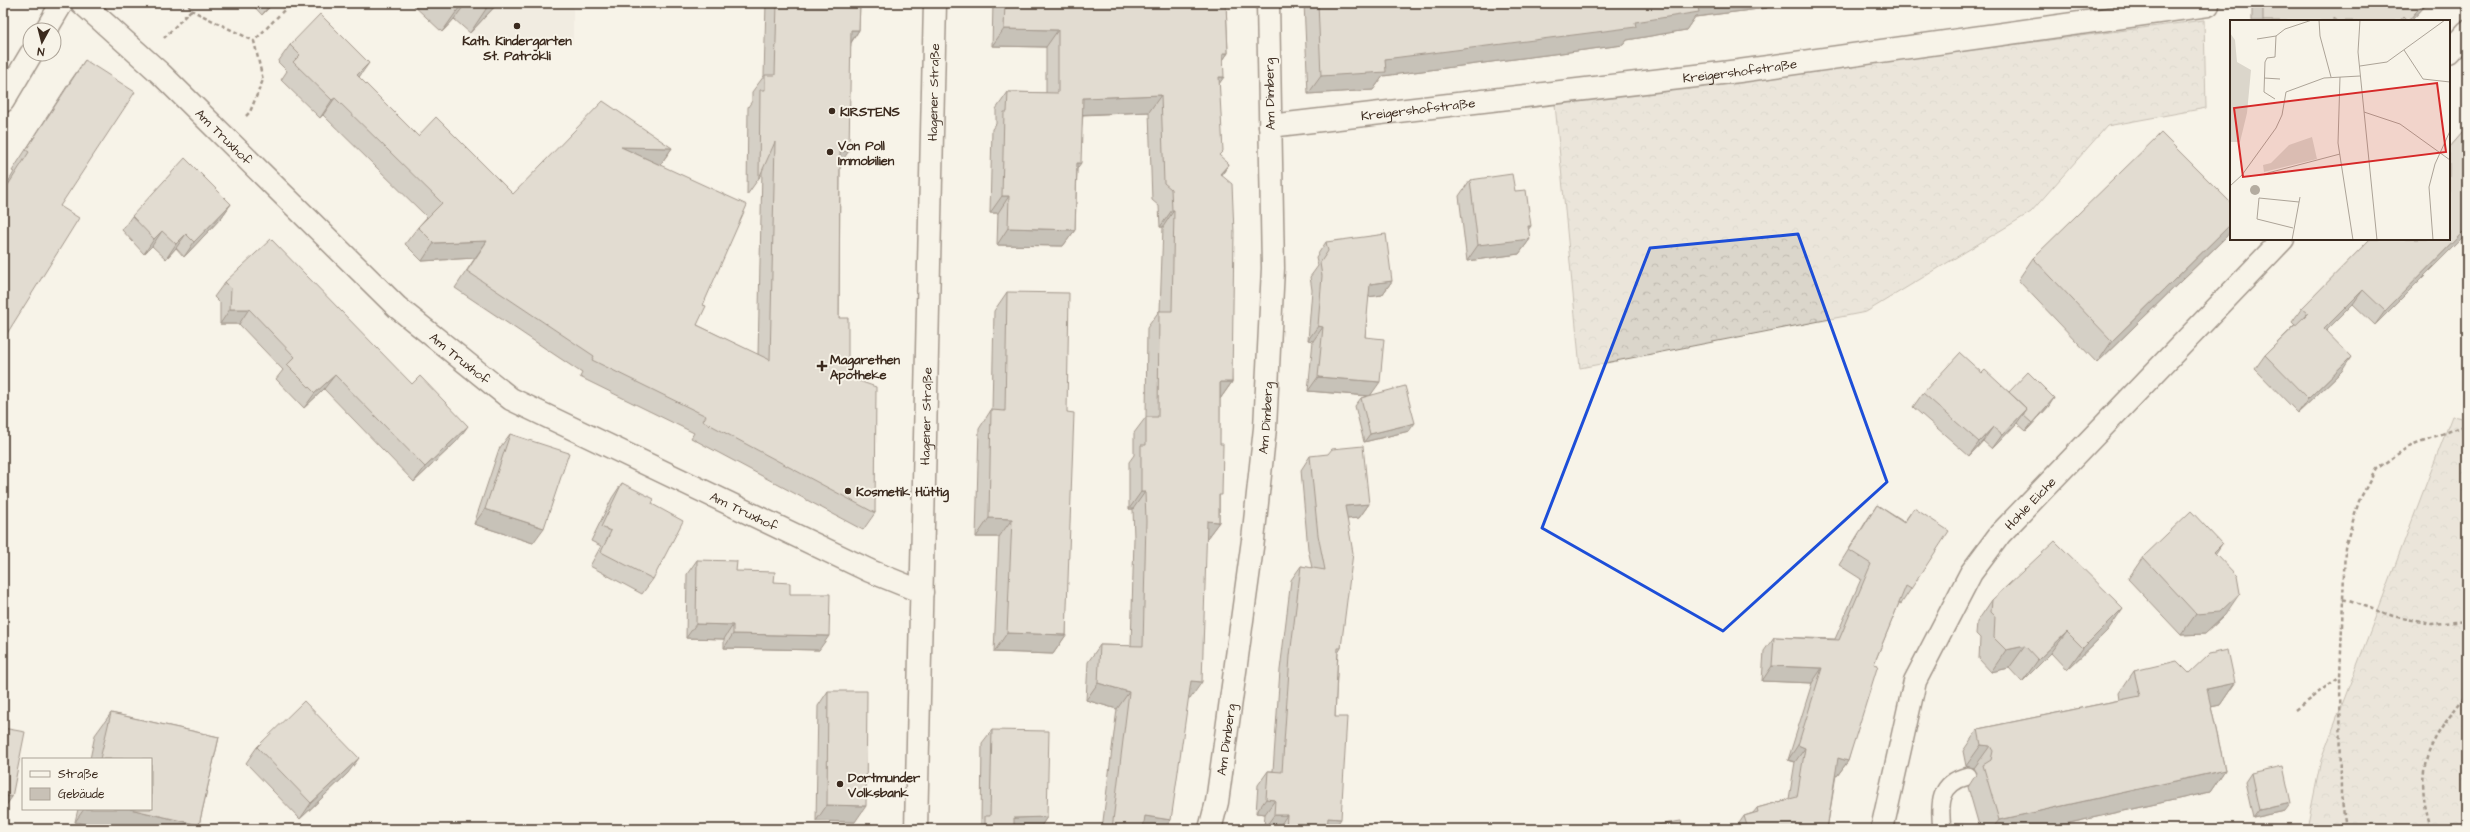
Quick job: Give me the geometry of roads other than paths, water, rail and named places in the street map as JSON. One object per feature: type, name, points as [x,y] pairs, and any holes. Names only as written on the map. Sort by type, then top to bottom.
[{"type":"street","points":[[51,22],[62,3]]},
{"type":"street","name":"Am Truxhof","points":[[82,3],[161,74],[397,307],[511,399],[870,571],[922,592]]},
{"type":"street","name":"Hagener Straße","points":[[916,829],[935,3]]},
{"type":"street","name":"Am Dimberg","points":[[1210,829],[1216,802],[1253,540],[1265,428],[1273,268],[1268,3]]},
{"type":"street","name":"Kreigershofstraße","points":[[1270,126],[1739,71],[2208,5]]},
{"type":"street","points":[[2450,51],[2467,32]]},
{"type":"street","points":[[3,101],[26,62]]},
{"type":"street","name":"Hohle Eiche","points":[[1882,829],[1915,681],[1971,573],[2000,534],[2282,240]]},
{"type":"lane","points":[[1942,829],[1940,810],[1944,790],[1955,779],[1968,776]]},
{"type":"place","name":"Kath. Kindergarten St. Patrokli","points":[[517,26]]},
{"type":"place","name":"KIRSTENS","points":[[832,111]]},
{"type":"place","name":"Von Poll Immobilien","points":[[830,152]]},
{"type":"place","name":"Magarethen Apotheke","points":[[822,366]]},
{"type":"place","name":"Kosmetik Hüttig","points":[[848,491]]},
{"type":"place","name":"Dortmunder Volksbank","points":[[840,784]]}]
